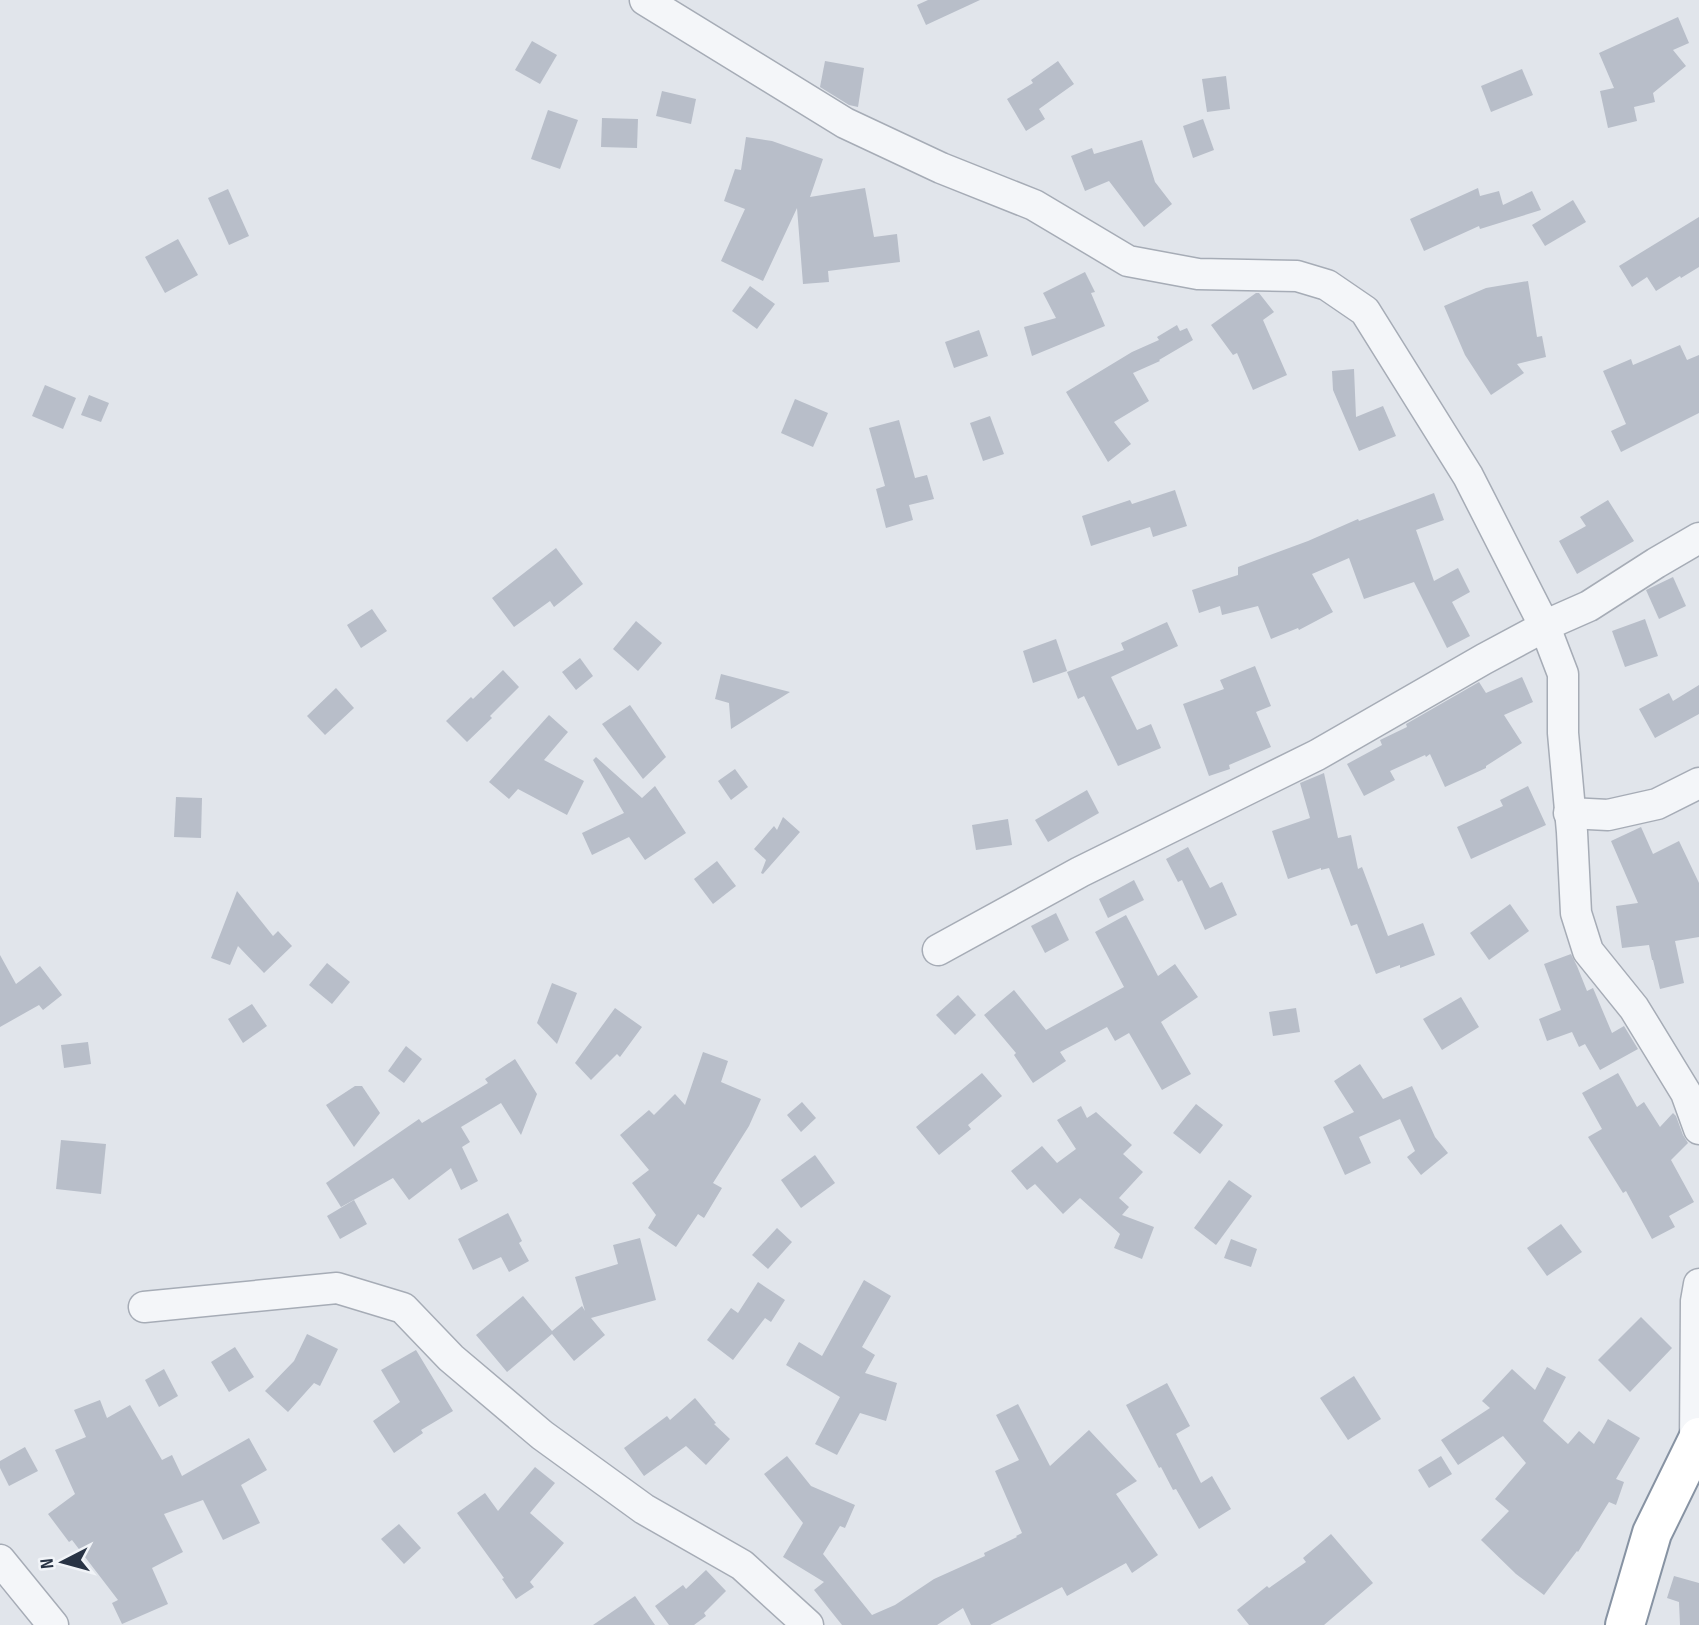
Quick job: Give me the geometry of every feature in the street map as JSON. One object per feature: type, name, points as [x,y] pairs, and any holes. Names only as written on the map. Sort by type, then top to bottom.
[{"type":"highway","points":[[1625,1625],[1652,1533],[1697,1440]]},
{"type":"street","points":[[645,0],[845,123],[941,168],[1034,205],[1128,261],[1199,274],[1297,276],[1327,285],[1364,312],[1468,476],[1545,627],[1563,674],[1563,733],[1576,913],[1587,951],[1634,1008],[1686,1093],[1699,1129]]},
{"type":"street","points":[[938,950],[1080,872],[1317,755],[1484,659],[1589,606],[1699,538]]},
{"type":"street","points":[[1569,813],[1608,815],[1657,804],[1699,783]]},
{"type":"street","points":[[1697,1440],[1696,1301],[1699,1284]]},
{"type":"street","points":[[144,1307],[337,1288],[402,1308],[451,1358],[542,1435],[644,1509],[742,1565],[808,1625]]},
{"type":"street","points":[[0,1560],[53,1625]]},
{"type":"building","points":[[928,0],[980,0],[926,25],[917,5]]},
{"type":"building","points":[[1678,17],[1689,43],[1673,50],[1686,66],[1653,93],[1655,102],[1634,107],[1637,121],[1608,128],[1600,91],[1614,88],[1599,53]]},
{"type":"building","points":[[532,41],[557,55],[540,84],[515,70]]},
{"type":"building","points":[[825,61],[864,68],[858,107],[849,105],[820,87]]},
{"type":"building","points":[[1058,61],[1074,84],[1039,109],[1045,119],[1026,131],[1007,99],[1033,83],[1031,80]]},
{"type":"building","points":[[1522,69],[1533,95],[1491,112],[1481,86]]},
{"type":"building","points":[[1226,76],[1230,109],[1207,112],[1202,79]]},
{"type":"building","points":[[662,91],[696,99],[691,124],[656,116]]},
{"type":"building","points":[[548,110],[578,120],[560,169],[531,159]]},
{"type":"building","points":[[602,118],[638,119],[637,148],[601,147]]},
{"type":"building","points":[[1203,119],[1214,150],[1193,158],[1183,126]]},
{"type":"building","points":[[746,137],[772,141],[823,159],[810,197],[865,188],[874,237],[897,234],[900,262],[828,271],[829,282],[803,284],[797,208],[763,281],[721,261],[745,209],[724,201],[735,169],[741,170]]},
{"type":"building","points":[[1142,140],[1155,182],[1172,204],[1144,227],[1109,181],[1085,191],[1071,156],[1092,148],[1094,154]]},
{"type":"building","points":[[1478,188],[1480,196],[1499,191],[1503,205],[1532,191],[1541,210],[1480,229],[1479,226],[1424,251],[1410,219]]},
{"type":"building","points":[[228,189],[249,236],[229,245],[208,198]]},
{"type":"building","points":[[1573,200],[1586,222],[1545,246],[1532,225]]},
{"type":"building","points":[[1699,217],[1699,267],[1656,291],[1647,277],[1632,287],[1619,266]]},
{"type":"building","points":[[178,239],[198,275],[165,293],[145,257]]},
{"type":"building","points":[[1085,272],[1095,292],[1091,293],[1105,326],[1032,356],[1024,327],[1056,318],[1043,293]]},
{"type":"building","points":[[1528,281],[1537,337],[1542,336],[1546,357],[1517,364],[1524,373],[1491,395],[1465,355],[1444,306],[1486,288]]},
{"type":"building","points":[[750,286],[775,304],[757,329],[732,311]]},
{"type":"building","points":[[1259,293],[1274,312],[1263,320],[1287,375],[1253,390],[1237,353],[1233,355],[1211,325]]},
{"type":"building","points":[[1177,325],[1180,331],[1187,328],[1193,340],[1160,361],[1133,373],[1149,401],[1114,422],[1131,444],[1108,462],[1066,392],[1132,352],[1159,340],[1157,337]]},
{"type":"building","points":[[979,330],[988,356],[954,368],[945,342]]},
{"type":"building","points":[[1680,345],[1687,360],[1699,355],[1699,413],[1621,452],[1611,431],[1626,424],[1603,371],[1631,359],[1633,365]]},
{"type":"building","points":[[1354,369],[1356,417],[1383,406],[1396,436],[1359,451],[1333,390],[1332,371]]},
{"type":"building","points":[[45,385],[76,398],[63,429],[32,416]]},
{"type":"building","points":[[89,395],[109,403],[101,422],[81,415]]},
{"type":"building","points":[[795,399],[828,413],[813,447],[781,433]]},
{"type":"building","points":[[990,416],[1004,454],[983,461],[970,423]]},
{"type":"building","points":[[899,420],[915,478],[927,475],[934,499],[909,505],[913,520],[886,528],[876,489],[885,486],[869,428]]},
{"type":"building","points":[[1175,490],[1187,526],[1153,537],[1150,527],[1091,546],[1082,516],[1130,500],[1132,504]]},
{"type":"building","points":[[1434,493],[1444,520],[1416,530],[1434,581],[1458,568],[1470,592],[1452,602],[1470,636],[1447,648],[1414,582],[1364,599],[1349,558],[1312,574],[1333,612],[1299,630],[1298,628],[1271,639],[1258,606],[1222,615],[1220,606],[1199,613],[1192,590],[1238,575],[1238,567],[1358,519],[1359,521]]},
{"type":"building","points":[[1608,500],[1634,541],[1577,574],[1559,541],[1586,526],[1580,517]]},
{"type":"building","points":[[556,548],[583,584],[554,607],[550,601],[514,627],[492,598]]},
{"type":"building","points":[[1673,577],[1686,606],[1659,619],[1646,590]]},
{"type":"building","points":[[372,609],[387,631],[361,648],[347,625]]},
{"type":"building","points":[[1645,619],[1658,656],[1625,667],[1612,631]]},
{"type":"building","points":[[636,621],[662,643],[638,671],[613,649]]},
{"type":"building","points":[[1167,622],[1178,646],[1111,677],[1137,730],[1151,724],[1161,748],[1118,766],[1084,696],[1078,699],[1067,672],[1124,650],[1121,643]]},
{"type":"building","points":[[1056,639],[1067,671],[1033,683],[1023,651]]},
{"type":"building","points":[[580,658],[593,676],[576,690],[562,672]]},
{"type":"building","points":[[1255,666],[1271,706],[1256,712],[1271,747],[1229,765],[1230,769],[1209,776],[1183,704],[1224,689],[1220,680]]},
{"type":"building","points":[[503,670],[519,687],[467,742],[446,721]]},
{"type":"building","points":[[721,674],[790,692],[731,729],[729,703],[715,699]]},
{"type":"building","points":[[1522,677],[1533,702],[1504,715],[1522,743],[1486,768],[1445,787],[1430,754],[1426,757],[1425,755],[1390,771],[1395,780],[1364,796],[1347,764],[1382,745],[1380,740],[1407,727],[1406,724],[1479,682],[1486,693]]},
{"type":"building","points":[[1699,685],[1699,714],[1655,738],[1639,709],[1669,693],[1673,701]]},
{"type":"building","points":[[336,688],[354,708],[325,735],[307,716]]},
{"type":"building","points":[[630,705],[666,757],[643,779],[602,724]]},
{"type":"building","points":[[549,715],[568,732],[544,760],[584,781],[567,815],[518,789],[509,799],[489,782]]},
{"type":"building","points":[[596,757],[642,798],[655,786],[686,833],[645,860],[629,837],[592,855],[582,833],[624,813],[593,760]]},
{"type":"building","points":[[735,769],[748,787],[731,800],[718,781]]},
{"type":"building","points":[[1324,773],[1338,838],[1351,835],[1358,869],[1362,867],[1388,936],[1423,923],[1435,955],[1376,974],[1357,924],[1351,926],[1329,868],[1288,879],[1272,831],[1310,818],[1300,783]]},
{"type":"building","points":[[1528,786],[1546,825],[1471,859],[1457,827],[1503,806],[1500,800]]},
{"type":"building","points":[[1087,790],[1099,813],[1048,842],[1035,820]]},
{"type":"building","points":[[176,797],[202,798],[201,838],[174,837]]},
{"type":"building","points":[[783,817],[800,832],[763,874],[761,873],[766,860],[754,849],[774,826],[777,830]]},
{"type":"building","points":[[1008,819],[1012,845],[976,850],[972,825]]},
{"type":"building","points":[[1641,827],[1653,854],[1679,841],[1699,883],[1699,937],[1675,941],[1684,983],[1660,989],[1649,945],[1622,948],[1616,906],[1638,903],[1611,841]]},
{"type":"building","points":[[1188,847],[1210,888],[1222,882],[1237,915],[1205,930],[1182,880],[1178,882],[1166,859]]},
{"type":"building","points":[[717,861],[736,886],[713,904],[694,879]]},
{"type":"building","points":[[1134,880],[1144,900],[1108,918],[1099,899]]},
{"type":"building","points":[[237,891],[273,936],[278,931],[292,946],[264,973],[238,946],[230,965],[211,958]]},
{"type":"building","points":[[1510,904],[1529,931],[1489,960],[1470,933]]},
{"type":"building","points":[[1056,913],[1069,940],[1045,953],[1031,926]]},
{"type":"building","points":[[1126,915],[1158,976],[1175,964],[1198,997],[1161,1022],[1191,1074],[1162,1090],[1129,1033],[1115,1041],[1107,1027],[1060,1052],[1066,1061],[1033,1083],[1014,1055],[1016,1053],[984,1015],[1014,990],[1046,1030],[1124,987],[1095,932]]},
{"type":"building","points":[[1571,954],[1587,991],[1593,988],[1612,1033],[1624,1026],[1638,1049],[1600,1070],[1585,1044],[1579,1047],[1572,1032],[1547,1041],[1539,1019],[1561,1010],[1544,964]]},
{"type":"building","points":[[0,955],[16,984],[40,966],[62,995],[43,1010],[39,1005],[0,1027]]},
{"type":"building","points":[[327,963],[350,982],[332,1004],[309,985]]},
{"type":"building","points":[[552,983],[577,993],[557,1044],[537,1023]]},
{"type":"building","points":[[958,995],[976,1015],[955,1035],[936,1015]]},
{"type":"building","points":[[1461,997],[1479,1027],[1442,1050],[1423,1019]]},
{"type":"building","points":[[252,1004],[267,1026],[243,1043],[228,1019]]},
{"type":"building","points":[[615,1008],[642,1027],[620,1057],[617,1054],[591,1080],[575,1063]]},
{"type":"building","points":[[1296,1008],[1300,1032],[1273,1036],[1269,1012]]},
{"type":"building","points":[[88,1042],[91,1064],[64,1068],[61,1045]]},
{"type":"building","points":[[406,1046],[422,1059],[404,1083],[388,1071]]},
{"type":"building","points":[[703,1052],[728,1061],[721,1082],[761,1099],[749,1126],[713,1183],[722,1188],[704,1218],[698,1214],[676,1247],[648,1228],[656,1215],[632,1183],[649,1170],[620,1135],[649,1110],[654,1115],[675,1094],[685,1105]]},
{"type":"building","points":[[515,1059],[537,1094],[521,1135],[501,1103],[461,1127],[470,1142],[462,1147],[478,1181],[461,1190],[451,1168],[409,1200],[393,1178],[341,1207],[326,1183],[419,1119],[422,1123],[488,1083],[485,1079]]},
{"type":"building","points":[[1360,1064],[1383,1099],[1412,1086],[1435,1137],[1448,1153],[1421,1175],[1407,1157],[1415,1151],[1400,1119],[1359,1137],[1371,1163],[1345,1175],[1323,1127],[1354,1112],[1334,1081]]},
{"type":"building","points":[[982,1073],[1002,1096],[968,1125],[971,1129],[939,1155],[916,1127]]},
{"type":"building","points":[[1618,1073],[1637,1107],[1644,1102],[1660,1127],[1673,1113],[1676,1116],[1688,1143],[1671,1160],[1694,1202],[1669,1216],[1675,1227],[1652,1239],[1626,1191],[1623,1193],[1588,1137],[1602,1129],[1582,1093]]},
{"type":"building","points":[[355,1086],[362,1086],[380,1113],[354,1147],[326,1105]]},
{"type":"building","points":[[802,1102],[816,1118],[801,1132],[787,1115]]},
{"type":"building","points":[[1196,1104],[1223,1125],[1200,1154],[1173,1133]]},
{"type":"building","points":[[1081,1106],[1087,1118],[1096,1112],[1132,1145],[1123,1154],[1143,1172],[1119,1198],[1129,1207],[1122,1215],[1154,1227],[1142,1259],[1114,1248],[1120,1234],[1080,1198],[1063,1214],[1035,1184],[1027,1190],[1011,1171],[1042,1146],[1057,1163],[1076,1149],[1057,1120]]},
{"type":"building","points":[[61,1140],[106,1144],[101,1194],[56,1189]]},
{"type":"building","points":[[815,1155],[835,1183],[801,1208],[781,1180]]},
{"type":"building","points":[[1229,1180],[1252,1196],[1216,1245],[1194,1228]]},
{"type":"building","points":[[354,1200],[367,1224],[340,1239],[327,1216]]},
{"type":"building","points":[[508,1213],[529,1261],[509,1272],[501,1257],[473,1270],[458,1239]]},
{"type":"building","points":[[1561,1224],[1582,1252],[1547,1276],[1527,1248]]},
{"type":"building","points":[[777,1228],[792,1242],[768,1269],[752,1255]]},
{"type":"building","points":[[640,1238],[656,1300],[591,1318],[605,1335],[574,1361],[552,1334],[507,1372],[476,1335],[523,1296],[552,1331],[582,1306],[585,1311],[575,1277],[618,1264],[613,1245]]},
{"type":"building","points":[[1231,1239],[1257,1249],[1251,1267],[1224,1258]]},
{"type":"building","points":[[864,1280],[891,1296],[862,1347],[875,1355],[865,1373],[897,1383],[886,1421],[860,1413],[837,1455],[815,1444],[840,1397],[786,1365],[799,1342],[822,1356]]},
{"type":"building","points":[[758,1282],[785,1300],[771,1322],[765,1318],[733,1360],[707,1340],[731,1308],[738,1313]]},
{"type":"building","points":[[1641,1317],[1672,1348],[1630,1392],[1598,1360]]},
{"type":"building","points":[[307,1334],[338,1349],[320,1386],[314,1383],[288,1412],[265,1391],[294,1361]]},
{"type":"building","points":[[235,1347],[254,1377],[229,1392],[211,1362]]},
{"type":"building","points":[[416,1350],[453,1411],[421,1430],[423,1433],[394,1453],[373,1421],[400,1402],[381,1370]]},
{"type":"building","points":[[1547,1367],[1566,1377],[1543,1421],[1568,1444],[1579,1431],[1594,1444],[1608,1419],[1640,1438],[1616,1479],[1624,1482],[1616,1505],[1609,1502],[1578,1552],[1544,1595],[1516,1574],[1481,1540],[1509,1511],[1495,1499],[1526,1463],[1503,1436],[1458,1465],[1441,1440],[1490,1408],[1482,1401],[1512,1369],[1535,1390]]},
{"type":"building","points":[[164,1369],[178,1396],[159,1407],[145,1380]]},
{"type":"building","points":[[1354,1376],[1381,1419],[1348,1440],[1320,1398]]},
{"type":"building","points":[[1167,1383],[1190,1426],[1176,1434],[1201,1483],[1212,1476],[1231,1509],[1199,1529],[1176,1489],[1173,1490],[1161,1467],[1159,1468],[1126,1405]]},
{"type":"building","points":[[695,1398],[716,1423],[714,1424],[730,1439],[706,1465],[686,1446],[644,1476],[624,1448],[667,1416],[670,1420]]},
{"type":"building","points":[[100,1400],[107,1418],[130,1405],[162,1460],[172,1455],[182,1476],[249,1438],[267,1470],[241,1485],[260,1523],[223,1540],[203,1500],[164,1514],[183,1552],[152,1568],[168,1604],[122,1624],[112,1603],[118,1600],[72,1540],[69,1542],[48,1514],[75,1494],[55,1450],[86,1437],[74,1410]]},
{"type":"building","points":[[1018,1404],[1050,1466],[1089,1430],[1137,1481],[1116,1494],[1158,1555],[1132,1573],[1126,1563],[1067,1596],[1062,1587],[990,1625],[971,1625],[963,1608],[937,1625],[842,1625],[814,1590],[824,1582],[783,1557],[803,1523],[764,1474],[787,1456],[811,1486],[855,1505],[845,1528],[840,1526],[823,1554],[872,1615],[895,1605],[934,1579],[985,1556],[984,1553],[1022,1533],[995,1471],[1019,1460],[996,1415]]},
{"type":"building","points":[[25,1447],[38,1471],[9,1486],[0,1468],[0,1461]]},
{"type":"building","points":[[1441,1456],[1452,1474],[1429,1488],[1418,1470]]},
{"type":"building","points":[[535,1467],[555,1483],[530,1513],[564,1543],[530,1582],[534,1587],[516,1599],[457,1513],[485,1493],[498,1511]]},
{"type":"building","points":[[399,1524],[421,1548],[404,1564],[381,1539]]},
{"type":"building","points":[[1331,1534],[1373,1583],[1324,1625],[1249,1625],[1237,1610],[1267,1586],[1269,1588],[1306,1562],[1303,1558]]},
{"type":"building","points":[[706,1570],[726,1591],[704,1613],[706,1616],[694,1625],[669,1625],[655,1606],[683,1585],[686,1589]]},
{"type":"building","points":[[1674,1576],[1699,1583],[1699,1625],[1680,1625],[1679,1602],[1667,1598]]},
{"type":"building","points":[[635,1596],[655,1625],[593,1625]]}]
